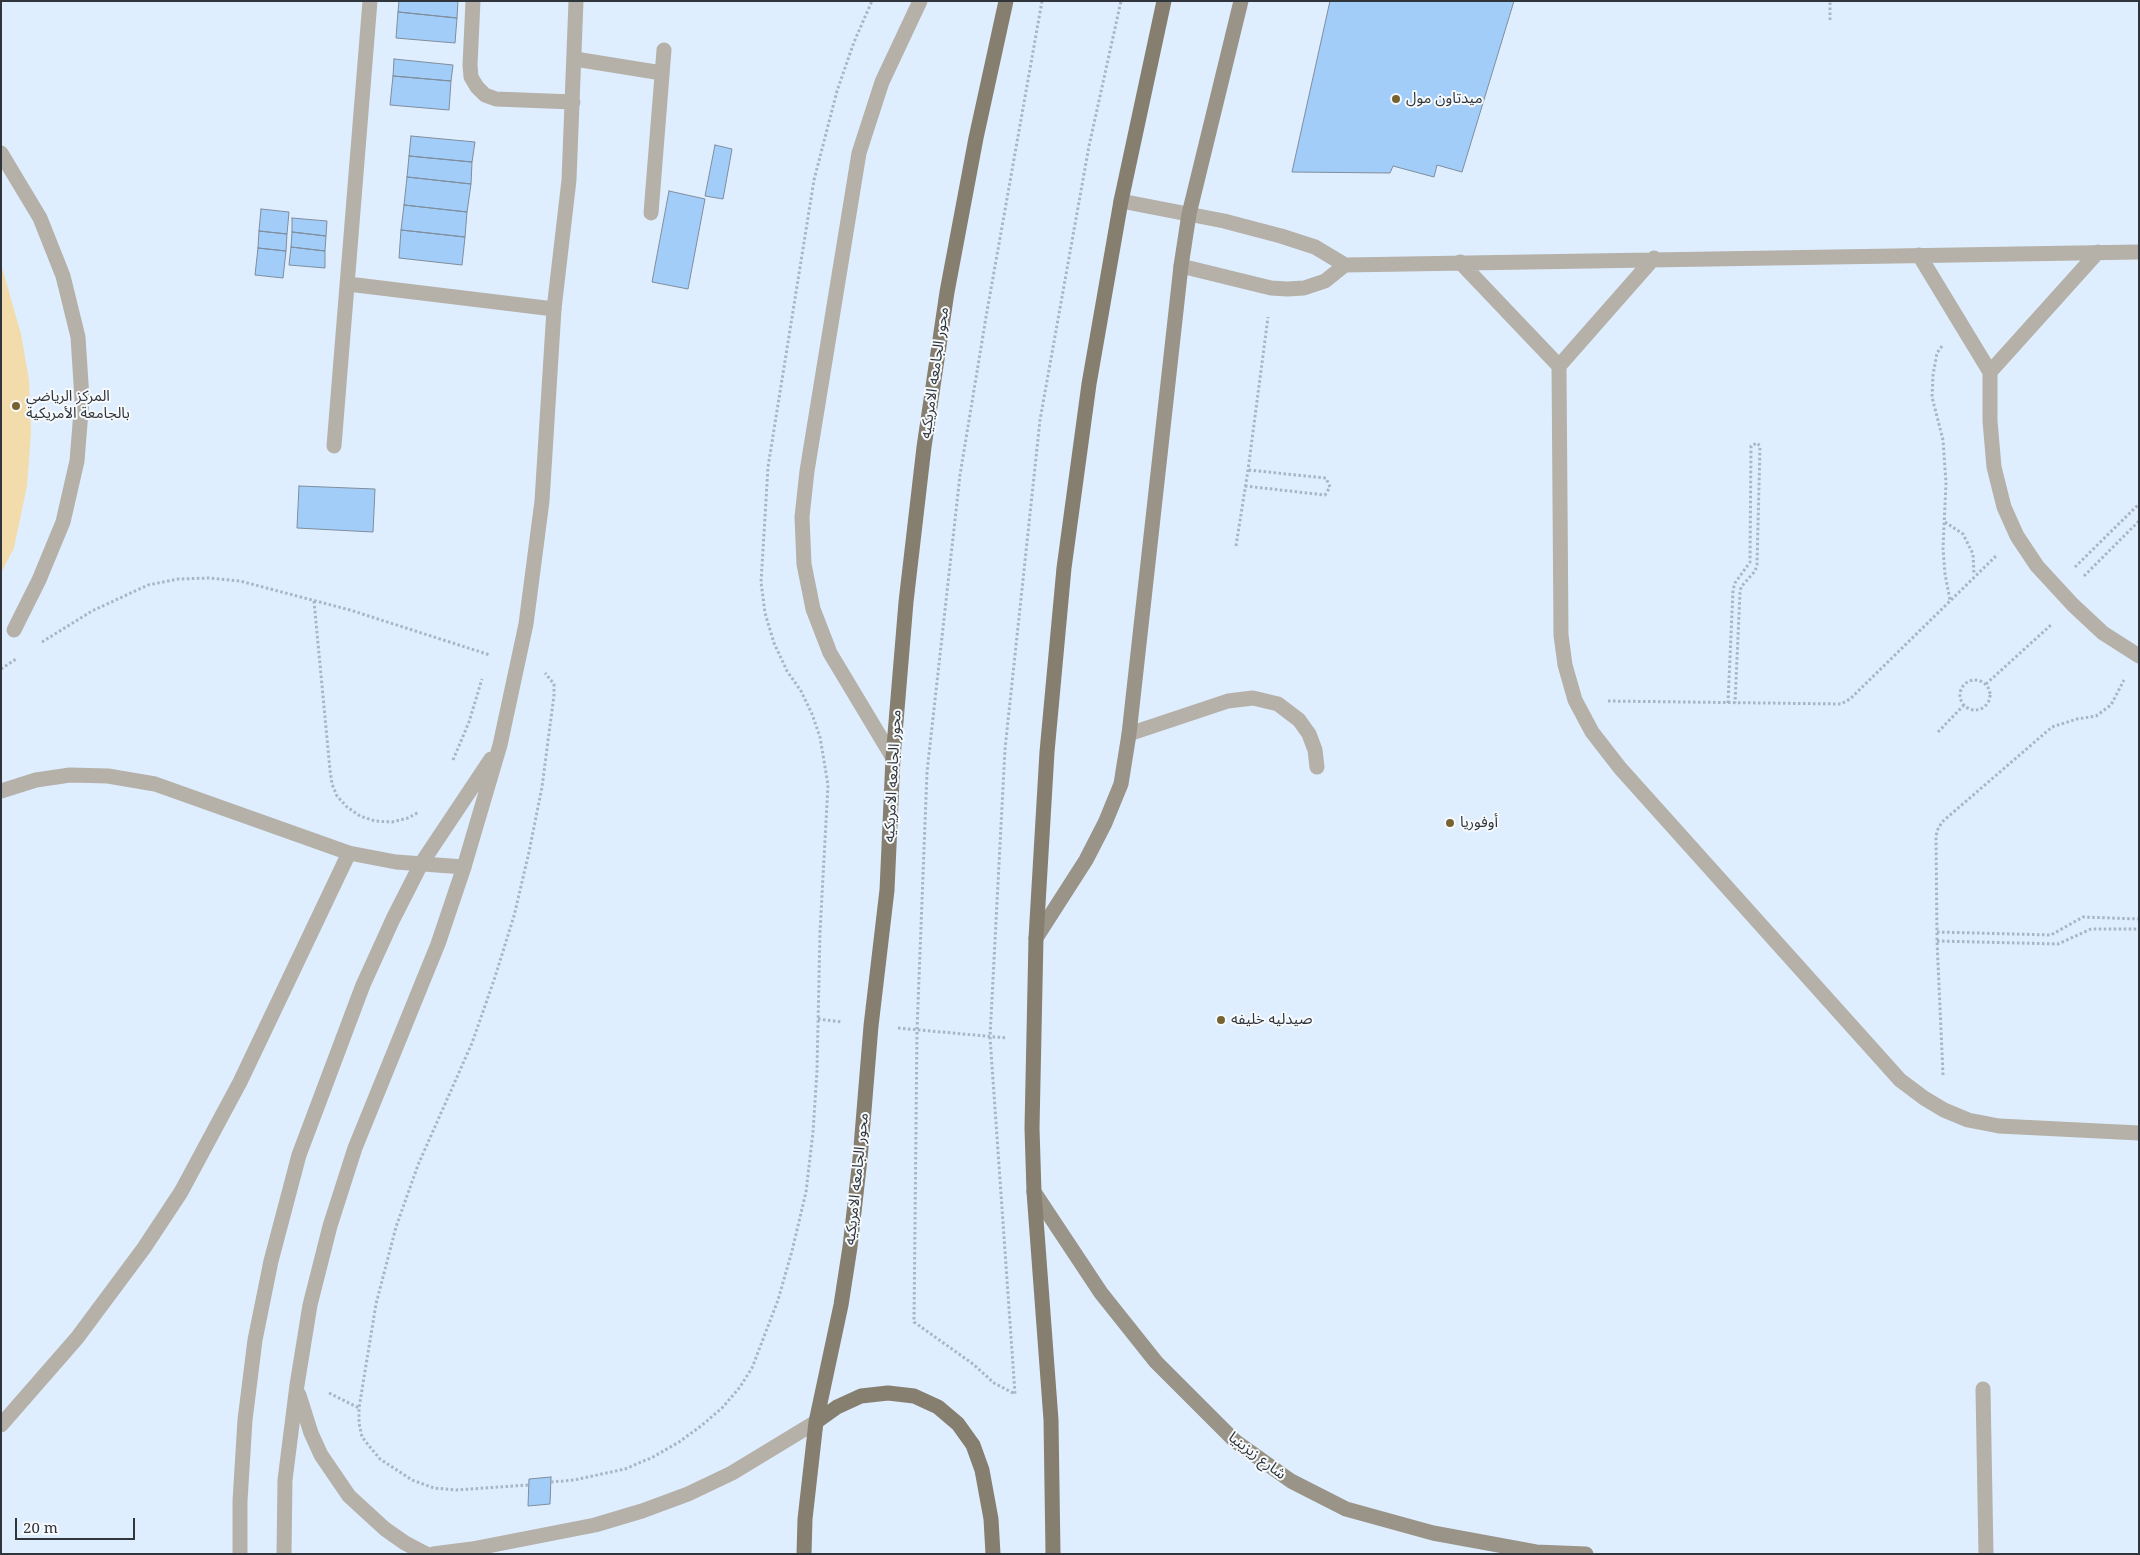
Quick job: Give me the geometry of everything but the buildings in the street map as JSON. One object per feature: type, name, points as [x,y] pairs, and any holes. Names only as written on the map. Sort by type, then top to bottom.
[{"type":"main road","name":"محور الجامعه الامريكيه","points":[[804,1554],[805,1520],[816,1422],[841,1305],[850,1248],[860,1159],[871,1026],[887,890],[893,758],[906,602],[924,447],[945,302],[976,138],[1006,1]]},
{"type":"main road","points":[[1053,1554],[1051,1420],[1034,1192],[1032,1128],[1036,938],[1047,752],[1064,568],[1089,384],[1121,201],[1164,1]]},
{"type":"main road","points":[[816,1422],[838,1407],[861,1396],[888,1393],[914,1396],[938,1407],[958,1424],[973,1445],[982,1470],[991,1519],[993,1554]]},
{"type":"street","points":[[334,446],[370,1]]},
{"type":"street","points":[[473,1],[470,65],[471,77],[477,87],[486,95],[496,99],[573,102]]},
{"type":"street","points":[[284,1554],[286,1480],[297,1385],[310,1306],[332,1217],[355,1148],[438,944],[464,866],[500,745],[526,624],[542,501],[554,309],[569,180],[576,1]]},
{"type":"street","points":[[893,758],[830,653],[813,609],[804,564],[802,517],[807,471],[859,152],[882,82],[920,1]]},
{"type":"street","points":[[1036,938],[1086,860],[1105,823],[1121,784],[1129,734],[1181,266],[1189,214],[1241,1]]},
{"type":"street","points":[[652,213],[664,50]]},
{"type":"street","points":[[575,59],[662,73]]},
{"type":"street","points":[[1,154],[40,218],[63,276],[78,337],[82,399],[77,461],[63,522],[39,580],[14,630]]},
{"type":"street","points":[[1121,201],[1224,221],[1315,247],[1345,265],[1654,258],[2139,252]]},
{"type":"street","points":[[1990,372],[2098,252]]},
{"type":"street","points":[[1919,255],[1990,372],[1990,421],[1994,468],[2004,507],[2017,536],[2064,596],[2104,633],[2139,656]]},
{"type":"street","points":[[1654,258],[1559,366],[1561,635],[1565,665],[1575,700],[1592,732],[1620,768],[1893,1072],[1924,1098],[1944,1110],[1968,1120],[1999,1126],[2139,1132]]},
{"type":"street","points":[[1460,262],[1559,366]]},
{"type":"street","points":[[1181,266],[1271,288],[1304,288],[1325,281],[1345,265]]},
{"type":"street","points":[[348,284],[554,309]]},
{"type":"street","points":[[1129,734],[1228,701],[1253,698],[1278,704],[1298,720],[1312,742],[1317,767]]},
{"type":"street","points":[[240,1554],[240,1501],[245,1420],[255,1340],[273,1251],[299,1155],[363,985],[421,864],[500,745]]},
{"type":"street","points":[[1,791],[36,780],[70,775],[108,776],[155,784],[349,853],[421,864],[464,866]]},
{"type":"street","points":[[1,1425],[77,1338],[144,1248],[181,1192],[240,1082],[349,853]]},
{"type":"street","name":"شارع زيزينيا","points":[[1034,1192],[1101,1293],[1156,1362],[1234,1441],[1291,1481],[1346,1510],[1433,1533],[1536,1553],[1586,1554]]},
{"type":"street","points":[[297,1385],[302,1410],[321,1455],[348,1496],[385,1530],[426,1554]]},
{"type":"street","points":[[1983,1389],[1986,1554]]},
{"type":"street","points":[[433,1554],[473,1551],[594,1524],[642,1511],[688,1494],[732,1473],[816,1422]]},
{"type":"path","points":[[551,1482],[574,1480],[625,1469],[653,1457],[679,1442],[722,1408],[740,1387],[752,1368],[778,1300],[806,1192],[813,1132],[828,785],[825,761],[812,714],[801,691],[787,671],[774,643],[765,613],[761,574],[768,466],[814,180],[837,91],[854,42],[872,1]]},
{"type":"path","points":[[1042,1],[994,268],[960,475],[927,772],[917,1030],[914,1322],[973,1364],[994,1383],[1015,1394],[990,1036],[1004,749],[1040,420],[1089,146],[1121,1]]},
{"type":"path","points":[[1830,1],[1830,20]]},
{"type":"path","points":[[1236,546],[1248,470],[1271,288]]},
{"type":"path","points":[[1950,601],[1945,574],[1946,483],[1944,449],[1932,397],[1937,353],[1958,320]]},
{"type":"path","points":[[1728,703],[1733,590],[1734,583],[1750,562],[1751,446],[1757,443],[1760,446],[1757,565],[1755,571],[1741,587],[1740,592],[1735,703]]},
{"type":"path","points":[[1245,486],[1325,495],[1330,487],[1326,478],[1248,470]]},
{"type":"path","points":[[1986,684],[2064,596],[2139,504]]},
{"type":"path","points":[[2064,596],[2139,521]]},
{"type":"path","points":[[1945,522],[1963,534],[1973,554],[1974,576]]},
{"type":"path","points":[[1575,700],[1841,704],[1846,702],[2017,536]]},
{"type":"path","points":[[314,601],[330,770],[332,784],[337,796],[347,807],[360,816],[375,821],[392,822],[408,818],[423,810]]},
{"type":"path","points":[[488,663],[490,655]]},
{"type":"path","points":[[451,766],[469,722],[485,672]]},
{"type":"path","points":[[1944,1110],[1937,941],[1936,836],[1942,822],[2052,727],[2077,719],[2096,716],[2111,705],[2118,687],[2129,674]]},
{"type":"path","points":[[1977,680],[1986,684],[1990,693],[1988,702],[1982,708],[1972,709],[1964,705],[1960,696],[1961,688],[1968,681],[1977,680]]},
{"type":"path","points":[[1938,732],[1964,705]]},
{"type":"path","points":[[1937,932],[2051,936],[2083,918],[2139,918]]},
{"type":"path","points":[[1937,941],[2058,944],[2091,929],[2139,929]]},
{"type":"path","points":[[818,1019],[871,1026],[1034,1040]]},
{"type":"shaded area","name":"المركز الرياضي بالجامعة الأمريكية","points":[[1,264],[21,334],[29,380],[31,433],[27,486],[14,548],[1,573]]},
{"type":"place","name":"ميدتاون مول","points":[[1396,99]]},
{"type":"place","name":"المركز الرياضي بالجامعة الأمريكية","points":[[16,406]]},
{"type":"place","name":"أوفوريا","points":[[1450,823]]},
{"type":"place","name":"صيدليه خليفه","points":[[1221,1020]]}]
